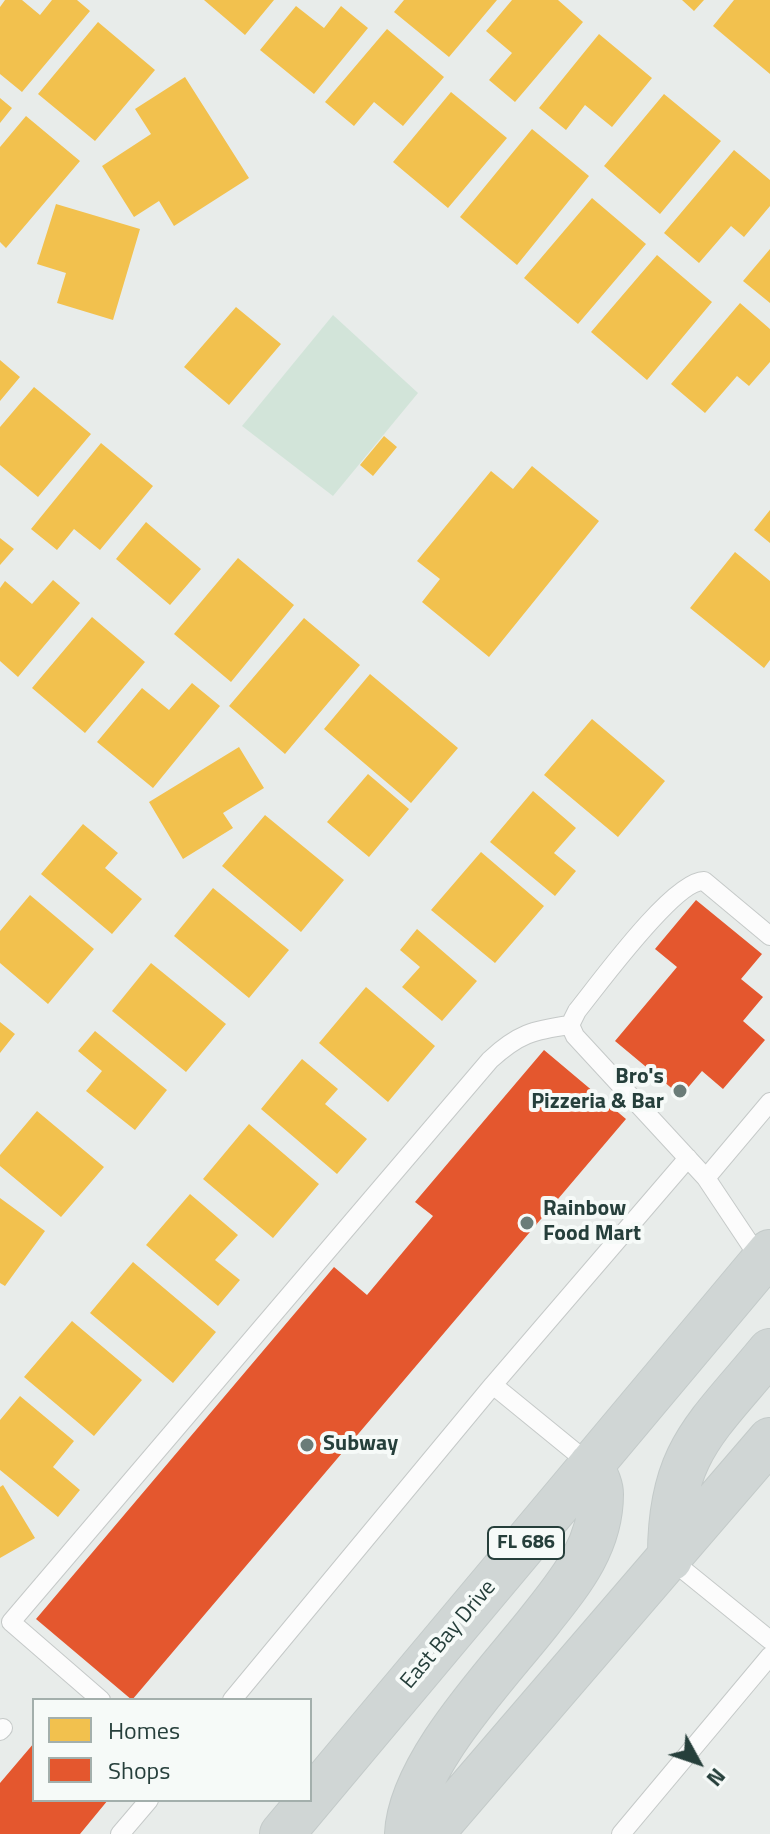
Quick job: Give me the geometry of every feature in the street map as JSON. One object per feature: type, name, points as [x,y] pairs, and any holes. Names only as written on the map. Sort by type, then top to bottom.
[{"type":"main road","name":"East Bay Drive","points":[[312,1798],[766,1257]]},
{"type":"main road","points":[[670,1559],[670,1516],[686,1457],[711,1420],[770,1351]]},
{"type":"main road","points":[[431,1834],[770,1440]]},
{"type":"main road","points":[[407,1834],[408,1814],[428,1764],[581,1569],[598,1524],[601,1491],[591,1465]]},
{"type":"main road","name":"East Bay Drive","points":[[282,1834],[309,1802]]},
{"type":"lane","points":[[570,1025],[577,1011],[673,895],[697,881],[704,881],[770,936]]},
{"type":"lane","points":[[570,1025],[575,1036],[706,1178],[766,1257]]},
{"type":"lane","points":[[99,1698],[11,1622],[490,1060],[511,1041],[533,1030],[570,1025]]},
{"type":"lane","points":[[706,1178],[770,1102]]},
{"type":"lane","points":[[234,1698],[493,1385],[688,1158]]},
{"type":"lane","points":[[493,1385],[591,1465]]},
{"type":"lane","points":[[670,1559],[770,1640]]},
{"type":"lane","points":[[621,1834],[770,1656]]},
{"type":"lane","points":[[120,1834],[147,1802]]},
{"type":"green space","points":[[333,315],[418,393],[333,496],[242,426]]},
{"type":"building: Homes","points":[[5,0],[22,0],[40,15],[52,0],[77,0],[90,11],[22,92],[0,74],[0,7]]},
{"type":"building: Homes","points":[[204,0],[274,0],[245,35]]},
{"type":"building: Homes","points":[[404,0],[497,0],[449,57],[394,12]]},
{"type":"building: Homes","points":[[512,0],[558,0],[583,22],[515,102],[489,80],[512,53],[486,31]]},
{"type":"building: Homes","points":[[682,0],[704,0],[694,11]]},
{"type":"building: Homes","points":[[734,0],[770,0],[770,74],[713,26]]},
{"type":"building: Homes","points":[[296,6],[324,28],[341,6],[368,28],[314,94],[260,50]]},
{"type":"building: Homes","points":[[98,22],[155,70],[95,141],[38,94]]},
{"type":"building: Homes","points":[[387,29],[444,77],[403,126],[374,102],[354,126],[325,102]]},
{"type":"building: Homes","points":[[599,34],[652,78],[612,127],[585,105],[566,130],[539,108]]},
{"type":"building: Homes","points":[[185,77],[249,178],[174,226],[159,201],[134,217],[102,166],[151,134],[135,109]]},
{"type":"building: Homes","points":[[451,92],[507,138],[448,208],[393,162]]},
{"type":"building: Homes","points":[[664,94],[721,141],[660,214],[604,166]]},
{"type":"building: Homes","points":[[0,98],[12,108],[0,123]]},
{"type":"building: Homes","points":[[26,116],[80,161],[6,248],[0,242],[0,147]]},
{"type":"building: Homes","points":[[532,129],[589,176],[517,265],[460,217]]},
{"type":"building: Homes","points":[[734,150],[770,180],[770,206],[744,237],[731,226],[699,263],[664,233]]},
{"type":"building: Homes","points":[[592,198],[646,244],[578,324],[524,278]]},
{"type":"building: Homes","points":[[56,204],[140,229],[113,320],[57,303],[66,273],[37,264]]},
{"type":"building: Homes","points":[[770,249],[770,303],[743,281]]},
{"type":"building: Homes","points":[[657,255],[712,302],[647,380],[591,332]]},
{"type":"building: Homes","points":[[740,303],[770,329],[770,362],[749,386],[737,376],[705,413],[671,384]]},
{"type":"building: Homes","points":[[236,307],[281,344],[229,405],[184,367]]},
{"type":"building: Homes","points":[[0,360],[20,377],[0,401]]},
{"type":"building: Homes","points":[[34,387],[91,434],[38,497],[0,465],[0,427]]},
{"type":"building: Homes","points":[[384,436],[397,447],[373,476],[360,465]]},
{"type":"building: Homes","points":[[101,443],[153,486],[100,550],[74,529],[57,550],[31,529]]},
{"type":"building: Homes","points":[[532,466],[599,521],[489,657],[422,602],[440,579],[417,561],[491,471],[513,489]]},
{"type":"building: Homes","points":[[770,510],[770,543],[754,530]]},
{"type":"building: Homes","points":[[146,522],[201,569],[170,605],[116,559]]},
{"type":"building: Homes","points":[[0,538],[14,549],[0,565]]},
{"type":"building: Homes","points":[[735,552],[770,581],[770,660],[764,668],[690,608]]},
{"type":"building: Homes","points":[[238,558],[294,605],[231,682],[174,634]]},
{"type":"building: Homes","points":[[53,580],[80,603],[18,677],[0,661],[0,588],[5,581],[32,604]]},
{"type":"building: Homes","points":[[92,617],[145,662],[85,733],[32,688]]},
{"type":"building: Homes","points":[[304,618],[360,665],[285,754],[229,706]]},
{"type":"building: Homes","points":[[370,674],[458,748],[411,803],[324,729]]},
{"type":"building: Homes","points":[[192,683],[220,706],[153,788],[97,742],[142,688],[169,710]]},
{"type":"building: Homes","points":[[592,719],[665,781],[618,837],[544,775]]},
{"type":"building: Homes","points":[[239,747],[264,788],[223,813],[233,828],[183,859],[149,802]]},
{"type":"building: Homes","points":[[368,774],[409,809],[369,857],[327,822]]},
{"type":"building: Homes","points":[[533,791],[576,828],[554,853],[576,871],[555,896],[490,842]]},
{"type":"building: Homes","points":[[265,815],[344,880],[301,932],[222,866]]},
{"type":"building: Homes","points":[[83,824],[118,853],[105,868],[142,899],[112,934],[41,874]]},
{"type":"building: Homes","points":[[481,852],[544,906],[495,963],[431,910]]},
{"type":"building: Homes","points":[[213,888],[289,950],[249,998],[174,936]]},
{"type":"building: Homes","points":[[30,895],[94,949],[48,1004],[0,963],[0,931]]},
{"type":"building: Homes","points":[[417,929],[477,981],[442,1021],[402,987],[420,967],[400,950]]},
{"type":"building: Homes","points":[[151,963],[226,1024],[186,1072],[112,1011]]},
{"type":"building: Homes","points":[[366,987],[435,1046],[388,1102],[319,1043]]},
{"type":"building: Homes","points":[[0,1022],[15,1034],[0,1053]]},
{"type":"building: Homes","points":[[95,1031],[167,1090],[135,1130],[86,1091],[102,1071],[78,1051]]},
{"type":"building: Homes","points":[[302,1059],[338,1089],[325,1104],[367,1139],[337,1174],[261,1109]]},
{"type":"building: Homes","points":[[37,1111],[104,1167],[61,1217],[0,1166],[0,1155]]},
{"type":"building: Homes","points":[[249,1124],[319,1184],[273,1238],[203,1179]]},
{"type":"building: Homes","points":[[190,1194],[238,1235],[215,1260],[240,1280],[218,1306],[146,1245]]},
{"type":"building: Homes","points":[[0,1198],[45,1231],[5,1286],[0,1283]]},
{"type":"building: Homes","points":[[133,1262],[216,1332],[173,1383],[90,1313]]},
{"type":"building: Homes","points":[[72,1321],[142,1380],[94,1436],[24,1377]]},
{"type":"building: Homes","points":[[20,1396],[74,1441],[53,1467],[80,1490],[58,1517],[0,1470],[0,1420]]},
{"type":"building: Homes","points":[[3,1485],[35,1538],[0,1558],[0,1487]]},
{"type":"building: Shops","points":[[696,900],[762,954],[741,979],[763,997],[743,1021],[765,1040],[723,1089],[702,1071],[681,1096],[615,1041],[677,967],[655,949]]},
{"type":"building: Shops","points":[[544,1050],[626,1119],[134,1698],[130,1698],[36,1619],[334,1267],[367,1295],[433,1216],[415,1202]]},
{"type":"building: Shops","points":[[32,1745],[32,1802],[106,1802],[80,1834],[0,1834],[0,1783]]},
{"type":"place","name":"Bro's Pizzeria & Bar","points":[[680,1091]]},
{"type":"place","name":"Rainbow Food Mart","points":[[527,1223]]},
{"type":"place","name":"Subway","points":[[307,1445]]}]
